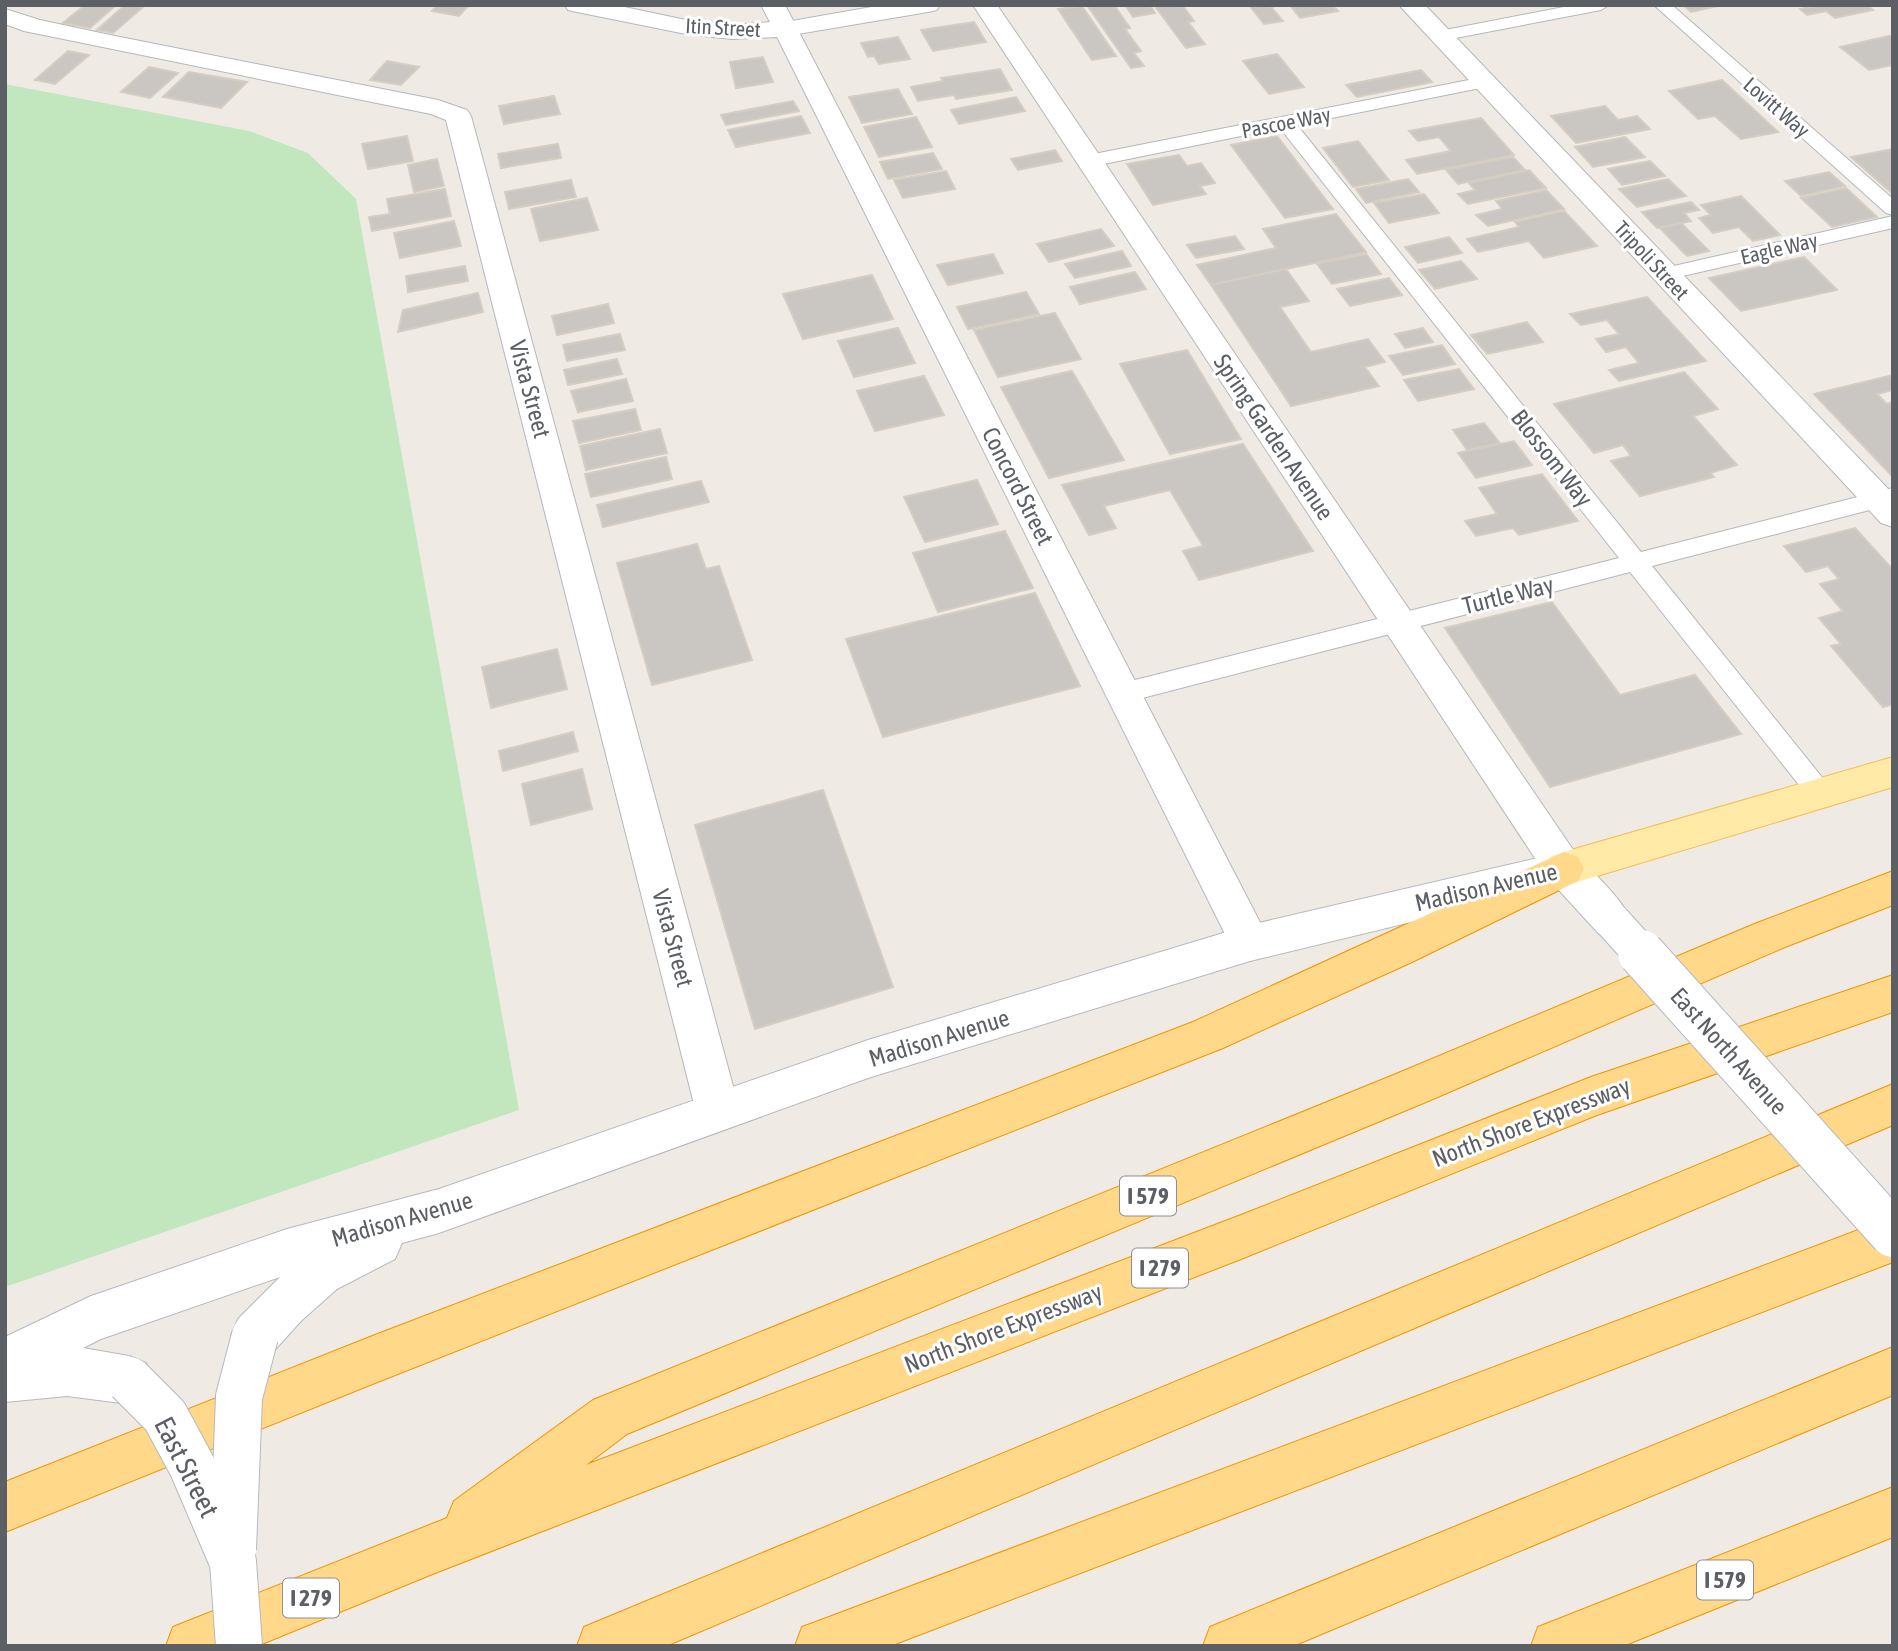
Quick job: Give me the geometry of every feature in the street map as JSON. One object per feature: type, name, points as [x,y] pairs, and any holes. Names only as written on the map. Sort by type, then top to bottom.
[{"type":"highway","points":[[5,1507],[388,1354],[1208,1035],[1398,949],[1564,869]]},
{"type":"highway","name":"I 579","points":[[430,1549],[610,1417],[1411,1088],[1771,935],[1893,888]]},
{"type":"highway","name":"North Shore Expressway","points":[[430,1549],[1254,1231],[1591,1097],[1893,993]]},
{"type":"highway","points":[[603,1646],[1893,1104]]},
{"type":"highway","points":[[821,1646],[1893,1239]]},
{"type":"highway","points":[[1229,1646],[1893,1371]]},
{"type":"highway","name":"I 579","points":[[1557,1646],[1893,1512]]},
{"type":"highway","name":"I 279","points":[[192,1646],[430,1549]]},
{"type":"main road","name":"Madison Avenue","points":[[1564,869],[1893,772]]},
{"type":"street","name":"Itin Street","points":[[578,5],[686,27],[732,32],[779,17],[928,5]]},
{"type":"street","name":"Spring Garden Avenue","points":[[985,5],[1564,869]]},
{"type":"street","name":"Tripoli Street","points":[[1411,5],[1665,274],[1888,504]]},
{"type":"street","name":"Vista Street","points":[[5,16],[33,26],[438,108],[458,116],[718,1112]]},
{"type":"street","name":"Concord Street","points":[[779,17],[1250,943]]},
{"type":"street","name":"Madison Avenue","points":[[5,1363],[90,1319],[287,1252],[439,1211],[868,1059],[1250,943],[1564,869]]},
{"type":"street","name":"East North Avenue","points":[[1564,869],[1893,1234]]},
{"type":"street","points":[[233,1562],[239,1397],[255,1336],[284,1304],[321,1273],[439,1211]]},
{"type":"street","name":"East Street","points":[[5,1378],[65,1370],[99,1373],[129,1380],[165,1416],[192,1466],[233,1562],[239,1646]]},
{"type":"lane","points":[[1440,36],[1601,5]]},
{"type":"lane","name":"Lovitt Way","points":[[1662,5],[1893,209]]},
{"type":"lane","name":"Pascoe Way","points":[[1089,161],[1483,82]]},
{"type":"lane","name":"Blossom Way","points":[[1285,122],[1819,793]]},
{"type":"lane","name":"Eagle Way","points":[[1665,274],[1893,222]]},
{"type":"lane","name":"Turtle Way","points":[[1123,693],[1635,562],[1888,504]]},
{"type":"green space","points":[[5,84],[249,131],[308,153],[356,199],[519,1110],[5,1287]]},
{"type":"building","points":[[85,5],[116,5],[90,28],[63,23]]},
{"type":"building","points":[[125,5],[144,6],[113,33],[97,30]]},
{"type":"building","points":[[437,5],[469,5],[459,16],[432,11]]},
{"type":"building","points":[[1087,5],[1114,5],[1130,28],[1125,29],[1141,51],[1134,53],[1144,66],[1131,68]]},
{"type":"building","points":[[1125,5],[1150,5],[1155,13],[1133,17]]},
{"type":"building","points":[[1154,5],[1182,5],[1194,21],[1188,22],[1205,44],[1186,48]]},
{"type":"building","points":[[1249,5],[1279,5],[1271,7],[1283,21],[1264,24]]},
{"type":"building","points":[[1290,5],[1332,5],[1338,11],[1300,18]]},
{"type":"building","points":[[1683,5],[1722,5],[1691,12]]},
{"type":"building","points":[[1821,5],[1867,5],[1873,10],[1835,18],[1826,11],[1807,15],[1800,9]]},
{"type":"building","points":[[1082,6],[1116,56],[1092,60],[1058,9]]},
{"type":"building","points":[[974,22],[986,42],[933,51],[921,30]]},
{"type":"building","points":[[1893,35],[1893,65],[1869,70],[1840,47]]},
{"type":"building","points":[[898,37],[910,59],[879,64],[874,56],[868,57],[861,43]]},
{"type":"building","points":[[68,51],[89,55],[55,84],[35,80]]},
{"type":"building","points":[[1277,54],[1304,87],[1269,94],[1243,61]]},
{"type":"building","points":[[763,57],[773,82],[736,88],[730,62]]},
{"type":"building","points":[[387,61],[419,67],[401,85],[370,80]]},
{"type":"building","points":[[149,67],[178,73],[150,98],[121,92]]},
{"type":"building","points":[[1000,69],[1012,90],[956,99],[954,95],[918,101],[911,87],[943,81],[941,78]]},
{"type":"building","points":[[1421,70],[1432,82],[1357,97],[1346,85]]},
{"type":"building","points":[[189,72],[247,82],[221,108],[163,97]]},
{"type":"building","points":[[1722,80],[1778,132],[1741,139],[1715,116],[1698,119],[1669,91]]},
{"type":"building","points":[[898,89],[912,114],[862,123],[849,97]]},
{"type":"building","points":[[554,96],[560,114],[504,124],[499,106]]},
{"type":"building","points":[[1016,97],[1025,111],[959,124],[951,110]]},
{"type":"building","points":[[793,101],[799,111],[726,125],[721,115]]},
{"type":"building","points":[[1605,106],[1618,120],[1637,116],[1650,129],[1576,143],[1551,116]]},
{"type":"building","points":[[801,116],[810,133],[736,147],[728,130]]},
{"type":"building","points":[[916,117],[932,147],[879,157],[864,127]]},
{"type":"building","points":[[1481,118],[1514,155],[1417,174],[1406,160],[1451,151],[1439,137],[1418,141],[1409,131]]},
{"type":"building","points":[[407,136],[413,161],[368,169],[362,144]]},
{"type":"building","points":[[1277,136],[1333,209],[1285,218],[1231,145]]},
{"type":"building","points":[[1625,137],[1645,157],[1593,167],[1575,147]]},
{"type":"building","points":[[1358,141],[1389,180],[1353,187],[1323,148]]},
{"type":"building","points":[[558,144],[561,158],[501,168],[498,154]]},
{"type":"building","points":[[1893,149],[1893,194],[1851,157]]},
{"type":"building","points":[[1055,150],[1062,161],[1018,170],[1011,159]]},
{"type":"building","points":[[933,153],[942,169],[888,179],[880,162]]},
{"type":"building","points":[[1179,155],[1187,166],[1201,163],[1215,183],[1200,186],[1206,194],[1153,205],[1127,164]]},
{"type":"building","points":[[1513,157],[1525,170],[1458,184],[1446,170]]},
{"type":"building","points":[[437,159],[444,186],[414,192],[408,165]]},
{"type":"building","points":[[1650,161],[1665,176],[1622,185],[1608,169]]},
{"type":"building","points":[[1529,170],[1546,188],[1468,204],[1458,194],[1475,190],[1469,183]]},
{"type":"building","points":[[946,171],[955,189],[903,198],[894,180]]},
{"type":"building","points":[[1829,172],[1845,186],[1801,196],[1785,181]]},
{"type":"building","points":[[1408,179],[1419,192],[1366,203],[1356,189]]},
{"type":"building","points":[[1668,179],[1686,196],[1637,207],[1619,189]]},
{"type":"building","points":[[571,180],[576,197],[509,209],[505,192]]},
{"type":"building","points":[[1846,188],[1877,217],[1832,227],[1801,198]]},
{"type":"building","points":[[445,189],[451,216],[372,231],[369,217],[390,214],[387,199]]},
{"type":"building","points":[[1546,190],[1564,209],[1488,226],[1476,215],[1502,209],[1496,201]]},
{"type":"building","points":[[1424,194],[1439,213],[1389,223],[1374,203]]},
{"type":"building","points":[[1741,196],[1780,235],[1753,241],[1739,227],[1713,233],[1699,218],[1711,215],[1701,205]]},
{"type":"building","points":[[587,198],[598,230],[540,241],[531,209]]},
{"type":"building","points":[[1691,202],[1699,210],[1684,213],[1691,221],[1657,228],[1642,212]]},
{"type":"building","points":[[1564,211],[1597,246],[1544,258],[1529,241],[1478,252],[1467,239],[1519,227],[1515,222]]},
{"type":"building","points":[[1336,214],[1366,252],[1211,285],[1197,265],[1276,248],[1263,229]]},
{"type":"building","points":[[454,221],[461,246],[400,258],[394,233]]},
{"type":"building","points":[[1681,223],[1709,251],[1687,256],[1660,228]]},
{"type":"building","points":[[1101,229],[1114,246],[1049,262],[1037,244]]},
{"type":"building","points":[[1235,236],[1244,249],[1196,258],[1187,245]]},
{"type":"building","points":[[1449,237],[1462,253],[1418,263],[1405,247]]},
{"type":"building","points":[[1122,251],[1131,266],[1075,278],[1065,264]]},
{"type":"building","points":[[993,254],[1003,273],[948,285],[937,265]]},
{"type":"building","points":[[1366,254],[1381,274],[1332,284],[1317,264]]},
{"type":"building","points":[[1804,257],[1837,290],[1741,311],[1709,278]]},
{"type":"building","points":[[1461,261],[1477,279],[1435,289],[1419,270]]},
{"type":"building","points":[[465,266],[468,281],[408,292],[406,276]]},
{"type":"building","points":[[1286,269],[1309,301],[1280,307],[1311,352],[1368,339],[1385,362],[1365,367],[1379,386],[1291,406],[1211,285]]},
{"type":"building","points":[[1135,272],[1146,289],[1080,304],[1070,287]]},
{"type":"building","points":[[872,275],[893,319],[803,339],[783,294]]},
{"type":"building","points":[[1389,278],[1402,295],[1350,306],[1337,289]]},
{"type":"building","points":[[1026,292],[1039,314],[968,329],[957,307]]},
{"type":"building","points":[[478,293],[483,312],[398,332],[403,310]]},
{"type":"building","points":[[1647,297],[1706,361],[1619,381],[1609,370],[1639,363],[1626,347],[1606,352],[1596,339],[1619,334],[1607,320],[1581,325],[1570,314]]},
{"type":"building","points":[[608,304],[614,323],[557,335],[552,316]]},
{"type":"building","points":[[1055,313],[1081,359],[998,377],[974,330]]},
{"type":"building","points":[[1527,322],[1543,342],[1487,354],[1471,335]]},
{"type":"building","points":[[898,328],[915,363],[854,377],[838,341]]},
{"type":"building","points":[[1423,328],[1433,342],[1405,348],[1395,334]]},
{"type":"building","points":[[620,334],[625,350],[567,361],[563,345]]},
{"type":"building","points":[[1442,345],[1455,364],[1403,375],[1389,356]]},
{"type":"building","points":[[1187,350],[1241,439],[1170,454],[1120,364]]},
{"type":"building","points":[[617,359],[622,374],[568,385],[564,370]]},
{"type":"building","points":[[1459,369],[1474,389],[1418,401],[1404,380]]},
{"type":"building","points":[[1072,371],[1124,460],[1049,478],[1001,387]]},
{"type":"building","points":[[1684,372],[1718,409],[1693,416],[1737,465],[1710,473],[1714,477],[1640,496],[1611,461],[1631,456],[1623,445],[1594,453],[1554,404]]},
{"type":"building","points":[[1893,375],[1893,390],[1877,394],[1887,404],[1893,402],[1893,477],[1814,394]]},
{"type":"building","points":[[924,376],[944,415],[875,431],[857,391]]},
{"type":"building","points":[[626,379],[633,401],[578,412],[571,391]]},
{"type":"building","points":[[635,409],[641,430],[579,443],[573,421]]},
{"type":"building","points":[[1484,423],[1500,443],[1467,450],[1453,430]]},
{"type":"building","points":[[660,429],[667,453],[586,470],[580,446]]},
{"type":"building","points":[[1514,441],[1532,465],[1476,478],[1458,453]]},
{"type":"building","points":[[1243,444],[1313,551],[1199,580],[1183,551],[1203,546],[1170,490],[1104,506],[1116,528],[1089,535],[1062,485]]},
{"type":"building","points":[[666,457],[672,479],[591,497],[585,474]]},
{"type":"building","points":[[1542,474],[1578,521],[1519,535],[1513,528],[1476,536],[1465,521],[1497,514],[1479,488]]},
{"type":"building","points":[[977,480],[998,524],[925,542],[904,497]]},
{"type":"building","points":[[701,481],[709,502],[603,527],[597,505]]},
{"type":"building","points":[[1855,528],[1893,570],[1893,704],[1883,707],[1831,646],[1841,644],[1819,618],[1843,611],[1820,584],[1839,579],[1828,566],[1806,572],[1784,546]]},
{"type":"building","points":[[1005,531],[1033,588],[938,612],[913,553]]},
{"type":"building","points":[[697,544],[706,569],[719,566],[752,660],[652,685],[617,563]]},
{"type":"building","points":[[1035,593],[1080,686],[883,737],[846,639]]},
{"type":"building","points":[[1552,602],[1620,695],[1695,675],[1741,734],[1550,787],[1445,628]]},
{"type":"building","points":[[557,649],[567,689],[491,708],[482,667]]},
{"type":"building","points":[[573,732],[578,751],[503,771],[499,751]]},
{"type":"building","points":[[582,769],[592,809],[531,825],[522,784]]},
{"type":"building","points":[[823,790],[893,987],[755,1029],[695,825]]}]
